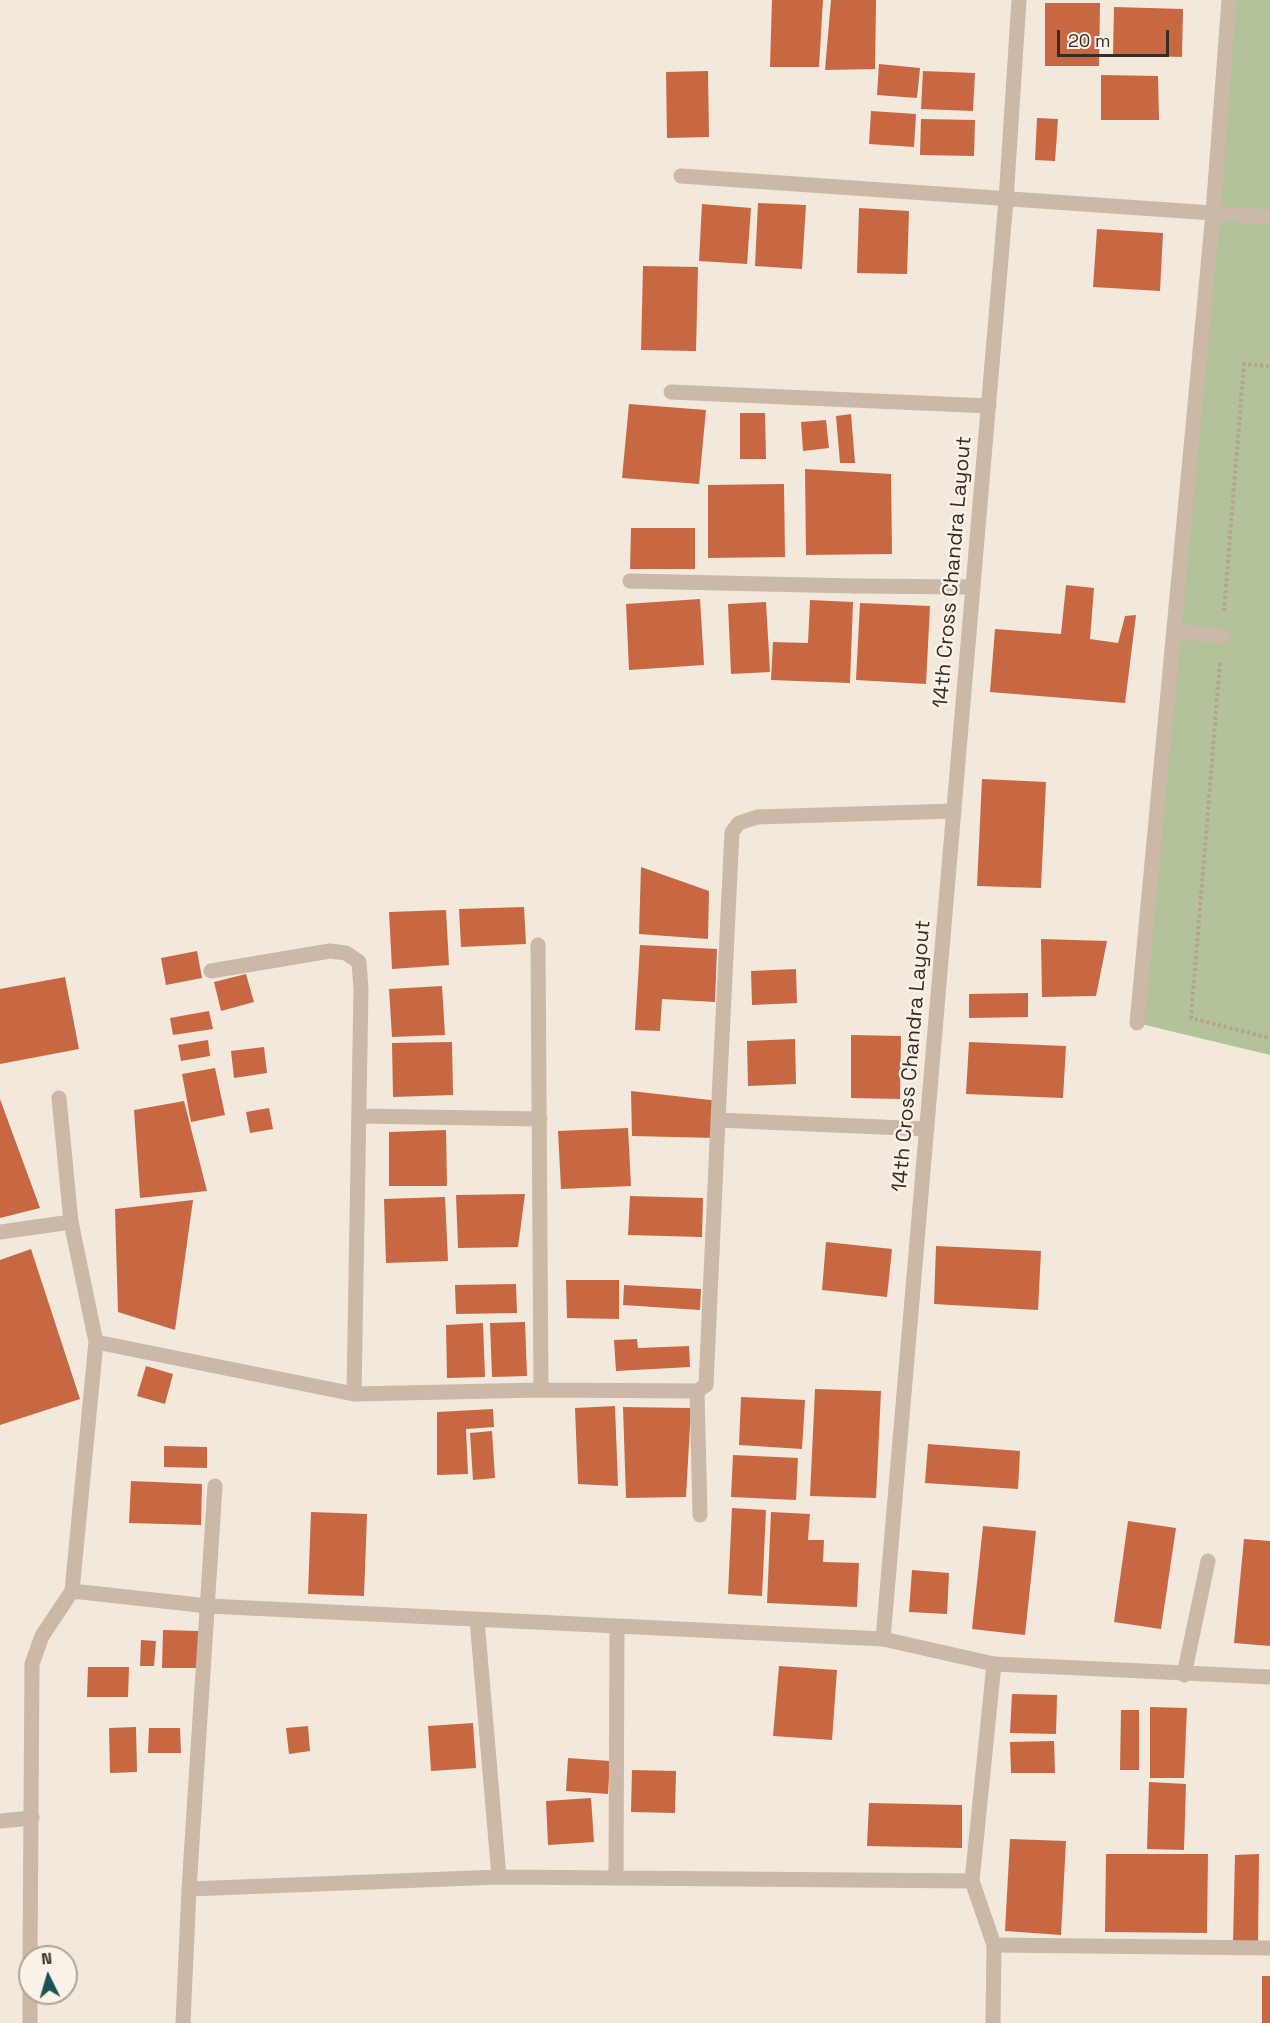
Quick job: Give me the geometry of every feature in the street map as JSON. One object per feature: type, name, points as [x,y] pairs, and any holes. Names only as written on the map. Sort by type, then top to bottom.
[{"type":"street","name":"14th Cross Chandra Layout","points":[[883,1639],[989,406],[1019,0]]},
{"type":"street","points":[[1137,1023],[1213,213],[1229,0]]},
{"type":"street","points":[[681,176],[1270,217]]},
{"type":"street","points":[[670,392],[989,406]]},
{"type":"street","points":[[630,581],[973,587]]},
{"type":"street","points":[[1174,631],[1222,636]]},
{"type":"street","points":[[96,1341],[354,1394],[541,1390],[697,1391],[706,1385],[732,832],[739,823],[757,817],[954,811]]},
{"type":"street","points":[[538,945],[541,1390]]},
{"type":"street","points":[[211,971],[330,951],[346,953],[359,962],[361,989],[360,1116],[354,1394]]},
{"type":"street","points":[[30,1945],[32,1664],[42,1636],[72,1591],[96,1341],[71,1222],[59,1098]]},
{"type":"street","points":[[360,1116],[540,1119]]},
{"type":"street","points":[[718,1120],[927,1129]]},
{"type":"street","points":[[0,1232],[71,1222]]},
{"type":"street","points":[[697,1391],[700,1515]]},
{"type":"street","points":[[183,2023],[189,1889],[215,1486]]},
{"type":"street","points":[[1184,1675],[1208,1561]]},
{"type":"street","points":[[72,1591],[208,1606],[883,1639],[994,1664],[1184,1675],[1270,1677]]},
{"type":"street","points":[[477,1620],[499,1877]]},
{"type":"street","points":[[616,1878],[617,1626]]},
{"type":"street","points":[[993,2023],[994,1945],[972,1881],[994,1664]]},
{"type":"street","points":[[0,1821],[32,1818]]},
{"type":"street","points":[[189,1889],[499,1877],[972,1881]]},
{"type":"street","points":[[994,1945],[1270,1948]]},
{"type":"street","points":[[30,2005],[30,2023]]},
{"type":"path","points":[[1270,366],[1244,364],[1191,1018],[1270,1038]]},
{"type":"green space","points":[[1229,0],[1270,0],[1270,1055],[1137,1023]]},
{"type":"building","points":[[772,0],[823,0],[819,67],[770,67]]},
{"type":"building","points":[[831,0],[876,0],[875,69],[825,70]]},
{"type":"building","points":[[1045,3],[1100,3],[1099,66],[1045,66]]},
{"type":"building","points":[[1114,7],[1183,9],[1182,57],[1113,55]]},
{"type":"building","points":[[879,64],[920,68],[917,98],[877,95]]},
{"type":"building","points":[[708,71],[709,137],[667,138],[666,72]]},
{"type":"building","points":[[923,71],[975,73],[973,111],[921,109]]},
{"type":"building","points":[[1101,75],[1158,76],[1159,120],[1101,120]]},
{"type":"building","points":[[871,111],[916,114],[914,147],[869,144]]},
{"type":"building","points":[[1037,118],[1058,119],[1055,161],[1035,160]]},
{"type":"building","points":[[921,119],[975,120],[974,156],[920,155]]},
{"type":"building","points":[[758,203],[806,205],[802,269],[755,266]]},
{"type":"building","points":[[702,204],[751,208],[747,264],[699,261]]},
{"type":"building","points":[[859,208],[909,211],[907,274],[857,273]]},
{"type":"building","points":[[1097,229],[1163,233],[1160,291],[1093,287]]},
{"type":"building","points":[[643,266],[698,267],[696,351],[641,350]]},
{"type":"building","points":[[629,404],[706,410],[699,484],[622,478]]},
{"type":"building","points":[[740,413],[765,413],[766,459],[740,459]]},
{"type":"building","points":[[851,414],[855,463],[840,463],[836,416]]},
{"type":"building","points":[[826,420],[829,448],[803,451],[801,422]]},
{"type":"building","points":[[805,469],[891,474],[892,554],[806,555]]},
{"type":"building","points":[[784,484],[785,557],[708,558],[708,485]]},
{"type":"building","points":[[631,528],[695,528],[695,569],[630,569]]},
{"type":"building","points":[[1066,585],[1094,588],[1090,639],[1118,643],[1125,616],[1136,615],[1125,703],[990,692],[995,629],[1061,634]]},
{"type":"building","points":[[700,599],[704,665],[629,670],[626,604]]},
{"type":"building","points":[[810,600],[853,602],[850,683],[771,680],[773,642],[808,643]]},
{"type":"building","points":[[766,602],[770,672],[731,674],[728,604]]},
{"type":"building","points":[[860,603],[930,606],[926,684],[856,680]]},
{"type":"building","points":[[982,779],[1046,782],[1041,888],[977,886]]},
{"type":"building","points":[[641,867],[709,891],[708,939],[639,934]]},
{"type":"building","points":[[524,907],[526,944],[461,947],[459,909]]},
{"type":"building","points":[[446,910],[449,965],[392,969],[389,912]]},
{"type":"building","points":[[1041,939],[1107,941],[1096,996],[1042,997]]},
{"type":"building","points":[[640,945],[717,949],[715,1002],[662,999],[660,1031],[635,1030]]},
{"type":"building","points":[[197,951],[202,978],[166,985],[161,958]]},
{"type":"building","points":[[796,969],[797,1003],[752,1005],[751,971]]},
{"type":"building","points":[[246,974],[254,1002],[221,1011],[214,982]]},
{"type":"building","points":[[65,977],[79,1049],[0,1064],[0,989]]},
{"type":"building","points":[[442,986],[445,1035],[392,1037],[389,989]]},
{"type":"building","points":[[1028,993],[1028,1017],[969,1018],[969,994]]},
{"type":"building","points":[[209,1011],[213,1029],[173,1035],[170,1018]]},
{"type":"building","points":[[851,1035],[901,1036],[900,1099],[851,1098]]},
{"type":"building","points":[[795,1039],[796,1084],[748,1086],[747,1041]]},
{"type":"building","points":[[208,1040],[210,1056],[181,1061],[178,1045]]},
{"type":"building","points":[[452,1042],[453,1095],[393,1097],[392,1043]]},
{"type":"building","points":[[969,1042],[1066,1046],[1063,1098],[966,1094]]},
{"type":"building","points":[[264,1047],[267,1073],[234,1078],[231,1051]]},
{"type":"building","points":[[215,1068],[225,1115],[191,1122],[182,1074]]},
{"type":"building","points":[[631,1091],[719,1101],[716,1138],[632,1136]]},
{"type":"building","points":[[0,1099],[40,1208],[0,1218]]},
{"type":"building","points":[[184,1101],[207,1191],[140,1198],[134,1110]]},
{"type":"building","points":[[269,1108],[273,1129],[250,1133],[246,1112]]},
{"type":"building","points":[[628,1128],[631,1186],[561,1189],[558,1131]]},
{"type":"building","points":[[446,1130],[447,1186],[389,1186],[389,1132]]},
{"type":"building","points":[[525,1194],[518,1247],[458,1248],[456,1195]]},
{"type":"building","points":[[630,1196],[703,1198],[702,1237],[628,1235]]},
{"type":"building","points":[[445,1197],[448,1261],[386,1263],[384,1199]]},
{"type":"building","points":[[193,1200],[175,1330],[118,1312],[115,1209]]},
{"type":"building","points":[[826,1242],[892,1249],[887,1297],[822,1290]]},
{"type":"building","points":[[936,1246],[1041,1251],[1038,1310],[934,1304]]},
{"type":"building","points":[[31,1249],[80,1399],[0,1425],[0,1260]]},
{"type":"building","points":[[566,1280],[619,1280],[619,1319],[567,1318]]},
{"type":"building","points":[[516,1284],[517,1313],[456,1314],[455,1285]]},
{"type":"building","points":[[624,1285],[701,1289],[700,1310],[623,1305]]},
{"type":"building","points":[[525,1322],[527,1376],[492,1377],[490,1323]]},
{"type":"building","points":[[483,1323],[485,1377],[447,1378],[446,1325]]},
{"type":"building","points":[[637,1339],[638,1348],[689,1346],[690,1367],[616,1371],[614,1340]]},
{"type":"building","points":[[146,1366],[173,1374],[165,1404],[137,1396]]},
{"type":"building","points":[[815,1389],[881,1391],[876,1498],[810,1496]]},
{"type":"building","points":[[741,1397],[805,1400],[802,1449],[739,1445]]},
{"type":"building","points":[[615,1406],[618,1486],[578,1484],[575,1408]]},
{"type":"building","points":[[623,1407],[691,1408],[686,1497],[626,1498]]},
{"type":"building","points":[[493,1409],[494,1427],[466,1429],[468,1474],[437,1475],[437,1412]]},
{"type":"building","points":[[492,1431],[495,1478],[473,1480],[470,1433]]},
{"type":"building","points":[[928,1444],[1020,1451],[1018,1489],[925,1483]]},
{"type":"building","points":[[164,1446],[207,1447],[207,1468],[164,1467]]},
{"type":"building","points":[[733,1455],[798,1458],[796,1500],[731,1497]]},
{"type":"building","points":[[131,1481],[202,1484],[201,1525],[129,1523]]},
{"type":"building","points":[[732,1508],[766,1510],[762,1596],[728,1594]]},
{"type":"building","points":[[311,1512],[367,1514],[364,1596],[308,1594]]},
{"type":"building","points":[[771,1512],[810,1514],[808,1540],[824,1540],[823,1562],[859,1563],[857,1607],[767,1603]]},
{"type":"building","points":[[1128,1521],[1176,1528],[1161,1629],[1114,1622]]},
{"type":"building","points":[[983,1526],[1036,1531],[1025,1635],[972,1629]]},
{"type":"building","points":[[1244,1539],[1270,1541],[1270,1646],[1234,1643]]},
{"type":"building","points":[[912,1570],[949,1573],[947,1614],[909,1612]]},
{"type":"building","points":[[163,1630],[199,1631],[198,1668],[162,1668]]},
{"type":"building","points":[[141,1640],[156,1641],[154,1666],[140,1666]]},
{"type":"building","points":[[779,1666],[837,1670],[832,1740],[773,1736]]},
{"type":"building","points":[[88,1667],[129,1667],[128,1697],[87,1697]]},
{"type":"building","points":[[1012,1694],[1057,1695],[1056,1734],[1010,1733]]},
{"type":"building","points":[[1150,1707],[1187,1708],[1184,1778],[1150,1778]]},
{"type":"building","points":[[1121,1710],[1139,1710],[1139,1770],[1120,1770]]},
{"type":"building","points":[[473,1723],[476,1768],[431,1771],[428,1726]]},
{"type":"building","points":[[308,1726],[310,1751],[289,1754],[286,1728]]},
{"type":"building","points":[[136,1727],[137,1772],[110,1773],[109,1728]]},
{"type":"building","points":[[149,1728],[180,1728],[181,1753],[148,1753]]},
{"type":"building","points":[[1054,1741],[1055,1773],[1011,1773],[1010,1742]]},
{"type":"building","points":[[568,1758],[610,1761],[608,1794],[566,1791]]},
{"type":"building","points":[[632,1770],[676,1771],[675,1813],[631,1812]]},
{"type":"building","points":[[1149,1782],[1186,1784],[1184,1850],[1147,1849]]},
{"type":"building","points":[[591,1798],[594,1842],[548,1845],[546,1801]]},
{"type":"building","points":[[869,1803],[962,1805],[962,1848],[867,1846]]},
{"type":"building","points":[[1010,1839],[1066,1841],[1061,1935],[1005,1931]]},
{"type":"building","points":[[1106,1854],[1208,1854],[1207,1933],[1105,1932]]},
{"type":"building","points":[[1259,1854],[1258,1943],[1233,1943],[1235,1855]]},
{"type":"building","points":[[1262,1976],[1270,1976],[1270,2023],[1262,2023]]}]
